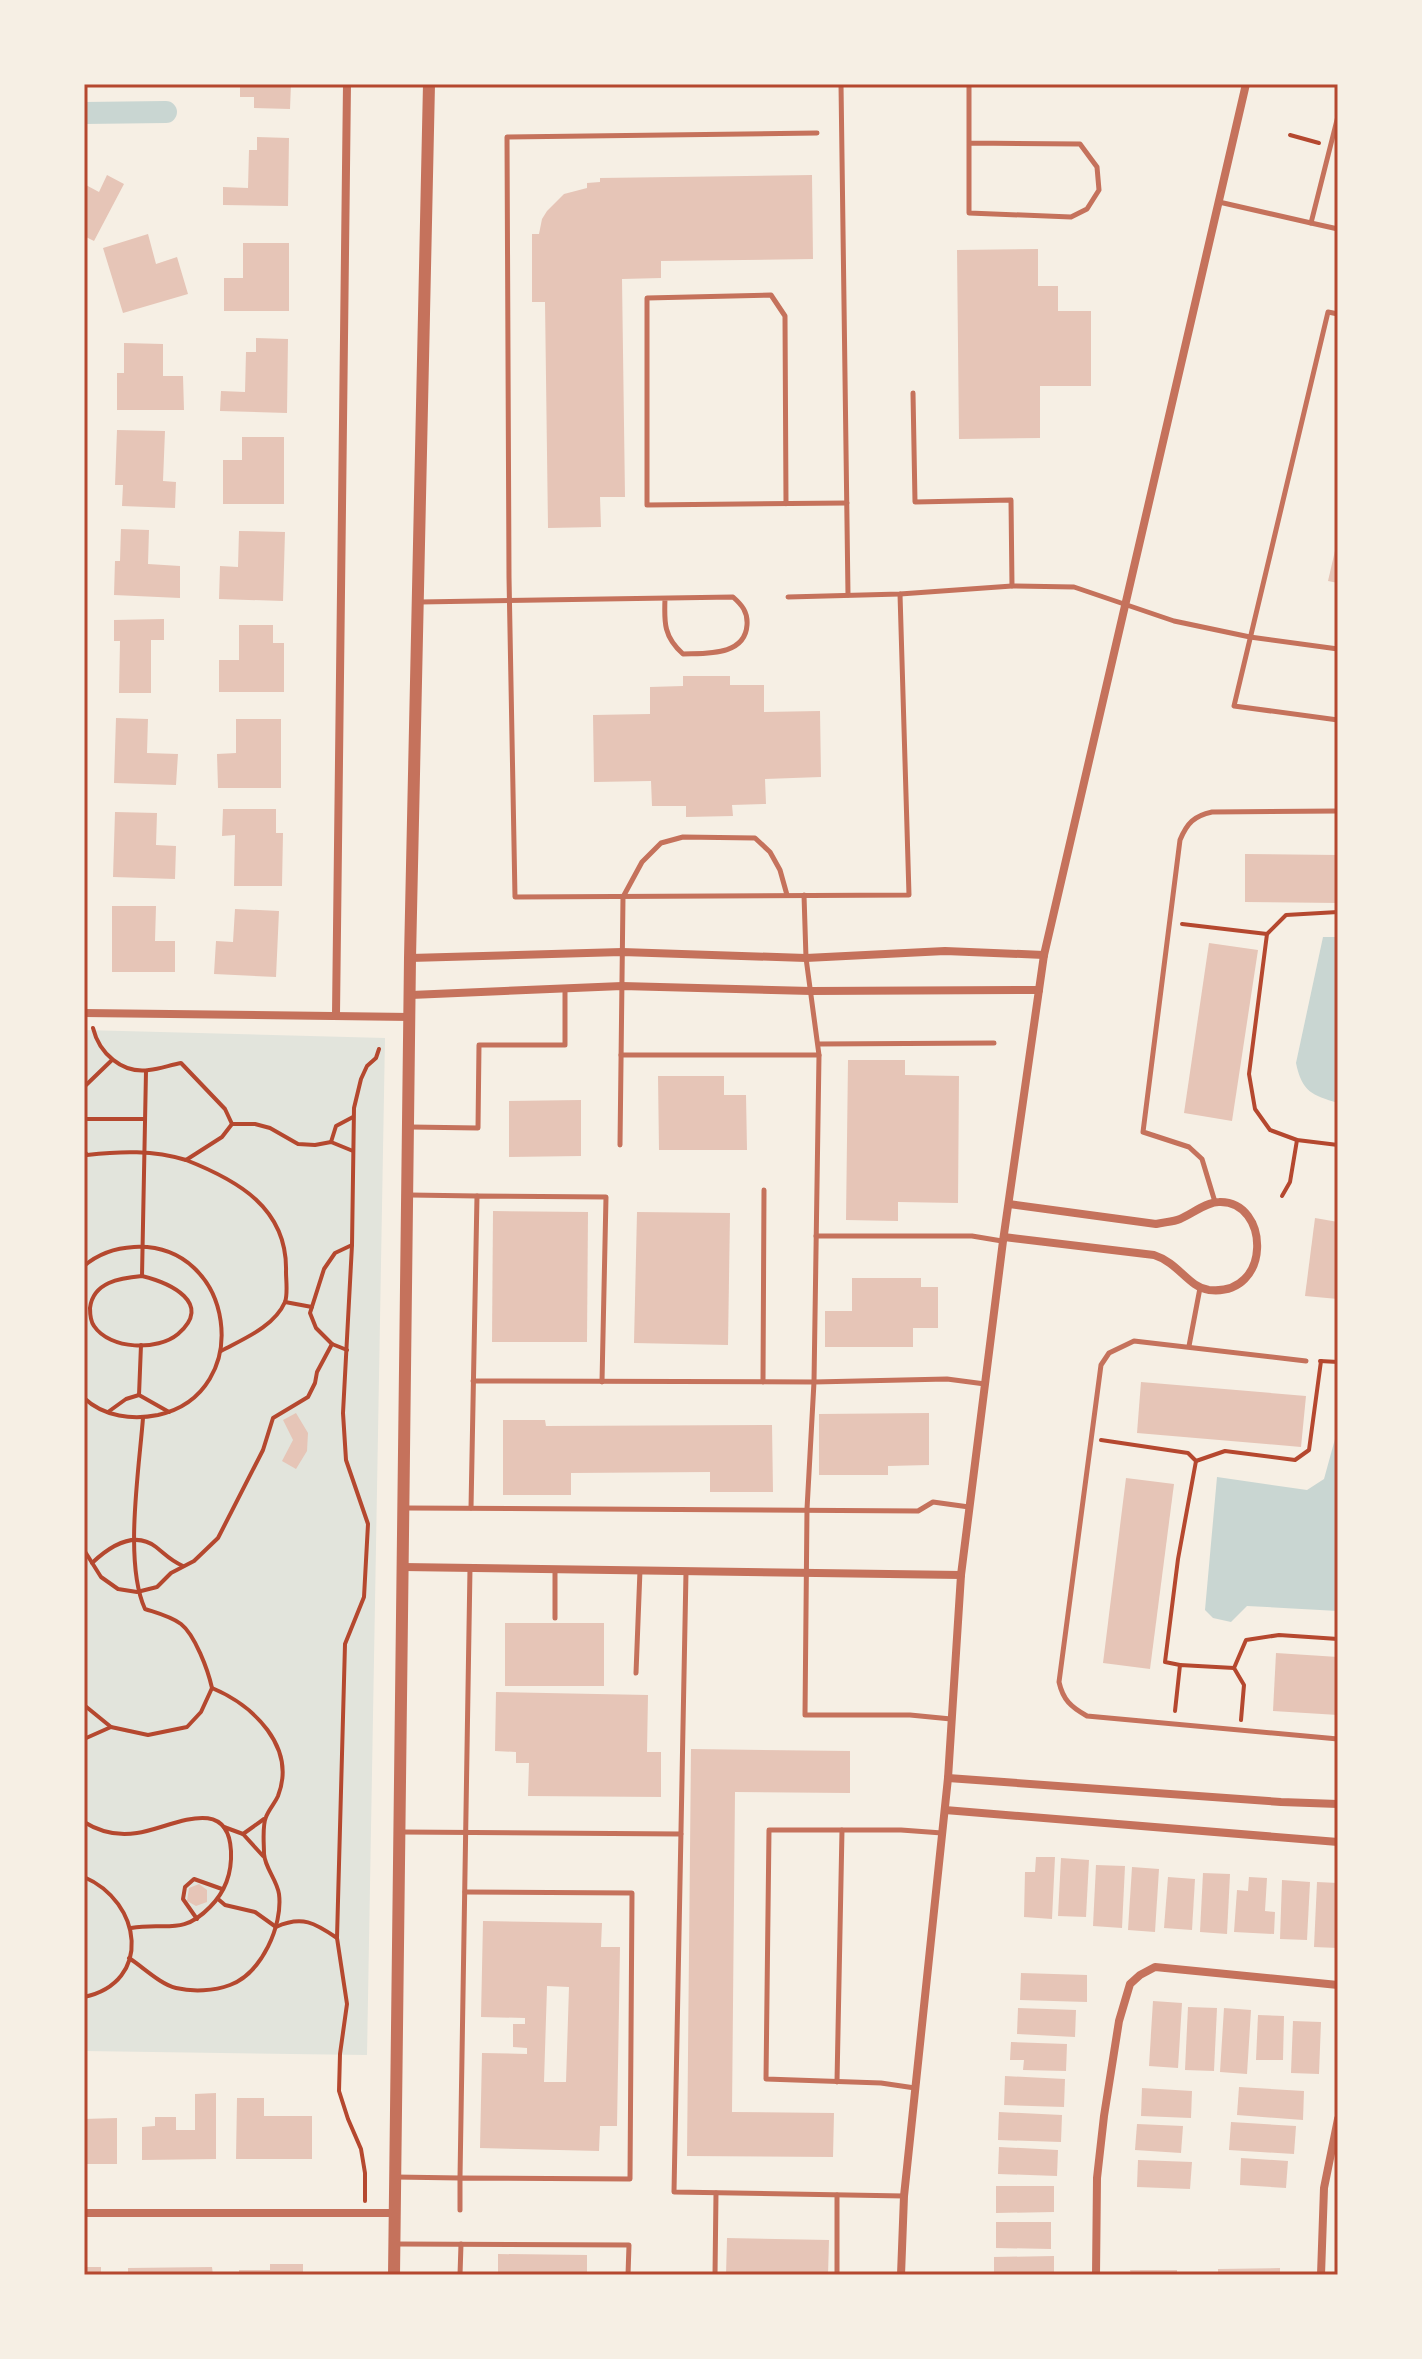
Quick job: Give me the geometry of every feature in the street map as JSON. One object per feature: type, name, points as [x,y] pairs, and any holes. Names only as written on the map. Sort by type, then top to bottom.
[{"type":"street","points":[[336,1015],[347,84]]},
{"type":"street","points":[[394,2275],[410,958],[429,84]]},
{"type":"street","points":[[901,2275],[904,2196],[948,1778],[961,1575],[1044,955],[1246,84]]},
{"type":"street","points":[[410,958],[622,952],[806,958],[945,951],[1044,955]]},
{"type":"street","points":[[411,995],[565,991],[622,986],[811,991],[1039,990]]},
{"type":"street","points":[[87,1014],[411,1017]]},
{"type":"street","points":[[1004,1239],[1154,1255],[1169,1260],[1200,1288],[1228,1289],[1244,1280],[1254,1267],[1258,1254],[1255,1229],[1233,1203],[1215,1202],[1177,1220],[1156,1224],[1009,1204]]},
{"type":"street","points":[[403,1567],[961,1575]]},
{"type":"street","points":[[948,1778],[1338,1804]]},
{"type":"street","points":[[945,1810],[1338,1842]]},
{"type":"street","points":[[1096,2275],[1097,2178],[1104,2116],[1119,2021],[1130,1984],[1155,1967],[1338,1985]]},
{"type":"street","points":[[1321,2275],[1324,2188],[1338,2119]]},
{"type":"street","points":[[84,2213],[394,2213]]},
{"type":"lane","points":[[841,84],[848,595]]},
{"type":"lane","points":[[969,84],[969,143],[969,213],[1071,217],[1087,209],[1099,190],[1097,167],[1080,144],[969,143]]},
{"type":"lane","points":[[1311,223],[1338,116]]},
{"type":"lane","points":[[817,133],[507,137],[515,897],[909,895],[900,594]]},
{"type":"lane","points":[[1219,202],[1338,229]]},
{"type":"lane","points":[[786,504],[785,316],[771,295],[647,298],[647,505],[786,504],[847,503]]},
{"type":"lane","points":[[1338,314],[1328,312],[1234,706],[1338,720]]},
{"type":"lane","points":[[913,393],[915,502],[1011,500],[1012,586]]},
{"type":"lane","points":[[788,597],[900,594],[1012,586],[1074,587],[1174,621],[1250,637],[1338,649]]},
{"type":"lane","points":[[419,602],[733,597],[743,605],[748,622],[745,636],[733,648],[716,653],[683,654],[671,643],[664,626],[665,599]]},
{"type":"lane","points":[[1215,1202],[1202,1159],[1189,1147],[1143,1132],[1180,840],[1197,815],[1212,812],[1338,811]]},
{"type":"lane","points":[[620,1145],[623,897],[642,862],[661,843],[683,837],[755,838],[770,852],[780,870],[787,895]]},
{"type":"lane","points":[[804,895],[806,958],[819,1044],[814,1382],[805,1573],[805,1715],[910,1715],[952,1719]]},
{"type":"lane","points":[[410,1127],[478,1128],[479,1045],[565,1045],[565,991]]},
{"type":"lane","points":[[819,1044],[994,1043]]},
{"type":"lane","points":[[621,1055],[819,1055]]},
{"type":"lane","points":[[763,1382],[764,1190]]},
{"type":"lane","points":[[408,1195],[606,1197],[602,1382]]},
{"type":"lane","points":[[471,1508],[477,1196]]},
{"type":"lane","points":[[816,1236],[972,1236],[1004,1239]]},
{"type":"lane","points":[[1189,1346],[1200,1288]]},
{"type":"lane","points":[[1306,1361],[1134,1341],[1109,1353],[1101,1365],[1059,1682],[1062,1697],[1087,1716],[1338,1739]]},
{"type":"lane","points":[[473,1381],[814,1382],[947,1379],[985,1384]]},
{"type":"lane","points":[[404,1508],[918,1511],[933,1502],[970,1507]]},
{"type":"lane","points":[[460,2210],[470,1568]]},
{"type":"lane","points":[[555,1569],[555,1618]]},
{"type":"lane","points":[[636,1673],[640,1570]]},
{"type":"lane","points":[[686,1571],[674,2192],[904,2196]]},
{"type":"lane","points":[[915,2088],[766,2079],[769,1830],[943,1833]]},
{"type":"lane","points":[[837,2082],[842,1830]]},
{"type":"lane","points":[[399,1832],[681,1834]]},
{"type":"lane","points":[[395,2177],[630,2179],[632,1893],[465,1892]]},
{"type":"lane","points":[[715,2275],[716,2193]]},
{"type":"lane","points":[[837,2195],[837,2275]]},
{"type":"lane","points":[[394,2244],[629,2245],[628,2275]]},
{"type":"lane","points":[[460,2275],[461,2244]]},
{"type":"path","points":[[1290,135],[1319,143]]},
{"type":"path","points":[[1338,912],[1286,915],[1267,934],[1249,1074],[1255,1109],[1270,1130],[1297,1140],[1338,1145]]},
{"type":"path","points":[[1169,922],[1267,934]]},
{"type":"path","points":[[87,1014],[95,1036],[112,1060],[129,1069],[146,1071],[181,1063],[225,1109],[232,1124]]},
{"type":"path","points":[[365,2213],[365,2173],[361,2149],[339,2091],[347,2004],[337,1938],[345,1644],[364,1597],[368,1524],[346,1460],[343,1413],[352,1245],[353,1117],[361,1079],[379,1049]]},
{"type":"path","points":[[84,1087],[112,1060]]},
{"type":"path","points":[[142,1276],[146,1071]]},
{"type":"path","points":[[331,1142],[336,1126],[353,1117]]},
{"type":"path","points":[[84,1119],[144,1119]]},
{"type":"path","points":[[232,1124],[255,1124],[270,1128],[298,1144],[331,1142],[353,1151]]},
{"type":"path","points":[[186,1160],[222,1137],[232,1124]]},
{"type":"path","points":[[1282,1196],[1290,1182],[1297,1140]]},
{"type":"path","points":[[85,1154],[143,1152],[186,1160],[235,1182],[258,1199],[280,1234],[286,1265],[285,1302],[266,1326],[221,1351]]},
{"type":"path","points":[[347,1350],[332,1344],[316,1328],[310,1313],[324,1269],[335,1253],[352,1245]]},
{"type":"path","points":[[84,1266],[92,1259],[119,1248],[142,1247],[175,1254],[198,1271],[215,1295],[223,1323],[221,1351],[211,1377],[193,1398],[170,1412],[143,1418],[108,1412],[84,1398]]},
{"type":"path","points":[[142,1276],[162,1281],[179,1290],[189,1301],[191,1316],[184,1329],[169,1341],[141,1345],[108,1338],[94,1326],[90,1313],[92,1298],[105,1284],[121,1278],[142,1276]]},
{"type":"path","points":[[285,1302],[312,1307]]},
{"type":"path","points":[[84,1550],[101,1577],[118,1589],[137,1592],[157,1587],[194,1561],[218,1538],[263,1450],[273,1418],[308,1397],[332,1344]]},
{"type":"path","points":[[139,1395],[141,1345]]},
{"type":"path","points":[[1306,1361],[1338,1362]]},
{"type":"path","points":[[1196,1461],[1225,1451],[1295,1460],[1309,1450],[1321,1361]]},
{"type":"path","points":[[108,1412],[126,1399],[139,1395],[170,1412]]},
{"type":"path","points":[[84,1705],[111,1727],[148,1735],[187,1727],[201,1712],[212,1688],[208,1669],[184,1626],[170,1617],[145,1609],[137,1592],[135,1540],[143,1418]]},
{"type":"path","points":[[1091,1439],[1188,1453],[1196,1461]]},
{"type":"path","points":[[1196,1461],[1178,1559],[1165,1662],[1234,1668]]},
{"type":"path","points":[[92,1563],[117,1543],[135,1540],[154,1545],[168,1559],[183,1566]]},
{"type":"path","points":[[1234,1668],[1246,1640],[1279,1635],[1338,1639]]},
{"type":"path","points":[[1174,1724],[1180,1665]]},
{"type":"path","points":[[1234,1668],[1244,1685],[1240,1730]]},
{"type":"path","points":[[212,1688],[233,1697],[252,1711],[277,1746],[284,1773],[278,1797],[265,1819],[243,1834]]},
{"type":"path","points":[[84,1739],[111,1727]]},
{"type":"path","points":[[84,1822],[105,1832],[123,1834],[140,1833],[189,1818],[211,1819],[243,1834],[264,1857],[279,1893],[274,1940],[252,1969],[233,1985],[206,1990],[173,1987],[129,1958]]},
{"type":"path","points":[[264,1857],[265,1819]]},
{"type":"path","points":[[131,1928],[185,1926],[218,1899],[232,1868],[231,1844],[224,1827]]},
{"type":"path","points":[[84,1877],[115,1898],[128,1917],[131,1928],[129,1958],[118,1978],[95,1994],[84,1997]]},
{"type":"path","points":[[197,1919],[183,1899],[185,1887],[194,1879],[222,1890]]},
{"type":"path","points":[[218,1899],[225,1905],[255,1912],[276,1927]]},
{"type":"path","points":[[276,1927],[292,1920],[308,1922],[337,1938]]},
{"type":"shaded area","points":[[1323,937],[1338,937],[1338,1103],[1310,1091],[1301,1080],[1296,1063]]},
{"type":"shaded area","points":[[84,1030],[385,1038],[367,2055],[84,2051]]},
{"type":"shaded area","points":[[1338,1428],[1338,1611],[1247,1606],[1231,1622],[1213,1618],[1205,1610],[1217,1477],[1307,1490],[1324,1479]]},
{"type":"building","points":[[240,84],[291,84],[290,109],[254,108],[254,97],[240,97]]},
{"type":"building","points":[[257,137],[289,138],[288,206],[223,205],[223,187],[248,188],[249,150],[257,150]]},
{"type":"building","points":[[107,175],[124,184],[94,241],[84,236],[84,184],[99,192]]},
{"type":"building","points":[[812,175],[813,259],[661,261],[661,278],[622,279],[625,497],[600,497],[601,527],[548,528],[545,302],[532,302],[532,234],[539,234],[547,211],[564,194],[587,188],[587,183],[600,182],[600,178]]},
{"type":"building","points":[[148,234],[156,264],[177,257],[188,294],[123,313],[103,248]]},
{"type":"building","points":[[243,243],[289,243],[289,311],[224,311],[224,278],[243,278]]},
{"type":"building","points":[[1038,249],[1038,286],[1058,286],[1058,311],[1091,311],[1091,386],[1040,386],[1040,438],[959,439],[957,250]]},
{"type":"building","points":[[256,338],[288,339],[287,413],[220,411],[221,391],[245,392],[246,352],[256,352]]},
{"type":"building","points":[[124,343],[163,344],[163,376],[183,376],[184,410],[117,410],[117,373],[124,373]]},
{"type":"building","points":[[117,430],[165,431],[163,481],[176,482],[175,508],[122,506],[123,485],[115,485]]},
{"type":"building","points":[[242,437],[284,437],[284,504],[223,504],[223,460],[242,460]]},
{"type":"building","points":[[121,529],[149,530],[148,564],[180,566],[180,598],[114,595],[115,561],[120,561]]},
{"type":"building","points":[[239,531],[285,532],[283,601],[219,599],[220,566],[238,567]]},
{"type":"building","points":[[1338,542],[1338,583],[1328,581]]},
{"type":"building","points":[[164,619],[164,640],[151,640],[151,693],[119,693],[120,641],[114,641],[114,620]]},
{"type":"building","points":[[239,625],[273,625],[273,643],[284,643],[284,692],[219,692],[219,660],[239,660]]},
{"type":"building","points":[[683,676],[730,676],[730,685],[764,685],[764,712],[820,711],[821,777],[765,779],[766,804],[732,805],[733,816],[686,817],[686,806],[652,806],[651,781],[594,782],[593,715],[650,714],[650,687],[683,686]]},
{"type":"building","points":[[116,718],[148,719],[147,753],[178,754],[176,785],[114,783]]},
{"type":"building","points":[[236,719],[281,719],[281,788],[218,788],[217,754],[236,753]]},
{"type":"building","points":[[223,809],[276,809],[276,833],[283,833],[282,886],[234,886],[235,835],[222,836]]},
{"type":"building","points":[[115,812],[157,813],[156,845],[176,846],[175,879],[113,877]]},
{"type":"building","points":[[1245,854],[1338,855],[1338,903],[1245,902]]},
{"type":"building","points":[[112,906],[156,906],[155,941],[175,941],[175,972],[112,972]]},
{"type":"building","points":[[235,909],[279,911],[276,977],[214,974],[216,941],[233,942]]},
{"type":"building","points":[[1209,943],[1258,950],[1232,1121],[1184,1113]]},
{"type":"building","points":[[848,1060],[905,1060],[905,1075],[959,1076],[958,1203],[898,1202],[898,1221],[846,1220]]},
{"type":"building","points":[[658,1076],[724,1076],[724,1095],[746,1095],[747,1150],[659,1150]]},
{"type":"building","points":[[581,1100],[581,1156],[509,1157],[509,1101]]},
{"type":"building","points":[[493,1211],[588,1212],[587,1342],[492,1342]]},
{"type":"building","points":[[637,1212],[730,1213],[728,1345],[634,1343]]},
{"type":"building","points":[[1315,1218],[1338,1222],[1338,1299],[1305,1296]]},
{"type":"building","points":[[852,1278],[921,1278],[921,1287],[938,1287],[938,1328],[913,1328],[913,1347],[825,1347],[825,1311],[852,1311]]},
{"type":"building","points":[[1141,1382],[1306,1396],[1301,1447],[1137,1433]]},
{"type":"building","points":[[296,1413],[308,1433],[307,1451],[296,1469],[282,1461],[293,1440],[283,1420]]},
{"type":"building","points":[[929,1413],[929,1465],[888,1466],[888,1475],[819,1475],[819,1414]]},
{"type":"building","points":[[503,1420],[545,1420],[546,1426],[772,1425],[773,1492],[710,1492],[710,1472],[571,1473],[571,1495],[503,1495]]},
{"type":"building","points":[[1126,1478],[1174,1484],[1150,1669],[1103,1663]]},
{"type":"building","points":[[505,1623],[604,1623],[604,1686],[505,1686]]},
{"type":"building","points":[[1276,1653],[1338,1657],[1338,1715],[1273,1711]]},
{"type":"building","points":[[496,1692],[648,1695],[647,1752],[661,1752],[661,1797],[528,1796],[529,1763],[516,1763],[516,1752],[495,1751]]},
{"type":"building","points":[[691,1749],[850,1751],[850,1793],[735,1792],[732,2112],[834,2113],[833,2157],[687,2156]]},
{"type":"building","points":[[1036,1857],[1055,1857],[1052,1919],[1024,1917],[1025,1872],[1035,1872]]},
{"type":"building","points":[[1061,1858],[1089,1860],[1086,1917],[1058,1916]]},
{"type":"building","points":[[1096,1865],[1125,1866],[1122,1928],[1093,1926]]},
{"type":"building","points":[[1132,1867],[1159,1869],[1155,1932],[1128,1930]]},
{"type":"building","points":[[1203,1873],[1230,1874],[1227,1934],[1200,1932]]},
{"type":"building","points":[[1168,1877],[1195,1879],[1192,1930],[1164,1928]]},
{"type":"building","points":[[1249,1877],[1267,1878],[1265,1911],[1275,1912],[1274,1934],[1234,1932],[1237,1890],[1248,1891]]},
{"type":"building","points":[[1282,1880],[1310,1882],[1307,1940],[1280,1939]]},
{"type":"building","points":[[1317,1882],[1338,1883],[1338,1948],[1314,1947]]},
{"type":"building","points":[[199,1884],[207,1890],[207,1902],[196,1906],[187,1901],[189,1888]]},
{"type":"building","points":[[483,1921],[602,1923],[601,1947],[620,1947],[617,2126],[600,2126],[599,2151],[480,2148],[482,2053],[527,2054],[527,2048],[513,2047],[513,2024],[525,2024],[525,2018],[481,2017]],"holes":[[[547,1986],[569,1987],[566,2082],[544,2082]]]},
{"type":"building","points":[[1021,1973],[1087,1975],[1087,2002],[1020,2000]]},
{"type":"building","points":[[1153,2001],[1182,2003],[1178,2068],[1149,2066]]},
{"type":"building","points":[[1188,2007],[1217,2008],[1214,2071],[1185,2070]]},
{"type":"building","points":[[1018,2008],[1076,2010],[1075,2037],[1017,2034]]},
{"type":"building","points":[[1224,2008],[1251,2010],[1247,2074],[1220,2072]]},
{"type":"building","points":[[1258,2015],[1284,2016],[1283,2060],[1256,2060]]},
{"type":"building","points":[[1293,2021],[1321,2022],[1319,2074],[1291,2073]]},
{"type":"building","points":[[1011,2042],[1067,2044],[1066,2071],[1023,2070],[1024,2060],[1010,2060]]},
{"type":"building","points":[[1005,2076],[1065,2079],[1064,2107],[1004,2105]]},
{"type":"building","points":[[1239,2087],[1304,2091],[1303,2120],[1237,2115]]},
{"type":"building","points":[[1142,2088],[1192,2091],[1191,2118],[1141,2116]]},
{"type":"building","points":[[216,2093],[216,2159],[142,2160],[142,2127],[155,2126],[155,2117],[176,2117],[176,2130],[195,2130],[195,2094]]},
{"type":"building","points":[[237,2098],[264,2098],[264,2116],[312,2116],[312,2159],[236,2159]]},
{"type":"building","points":[[999,2112],[1062,2115],[1061,2142],[998,2140]]},
{"type":"building","points":[[117,2118],[117,2164],[84,2164],[84,2119]]},
{"type":"building","points":[[1231,2122],[1296,2126],[1294,2154],[1229,2150]]},
{"type":"building","points":[[1137,2124],[1183,2126],[1181,2153],[1135,2150]]},
{"type":"building","points":[[999,2147],[1058,2150],[1057,2176],[998,2174]]},
{"type":"building","points":[[1241,2158],[1288,2161],[1286,2188],[1240,2185]]},
{"type":"building","points":[[1138,2160],[1192,2162],[1190,2189],[1137,2187]]},
{"type":"building","points":[[996,2186],[1054,2186],[1054,2212],[996,2213]]},
{"type":"building","points":[[996,2222],[1051,2222],[1051,2249],[996,2248]]},
{"type":"building","points":[[727,2238],[829,2240],[828,2275],[726,2275]]},
{"type":"building","points":[[498,2254],[587,2255],[587,2275],[498,2275]]},
{"type":"building","points":[[1054,2256],[1054,2275],[994,2275],[994,2257]]},
{"type":"building","points":[[270,2264],[303,2264],[303,2275],[239,2275],[239,2270],[270,2270]]},
{"type":"building","points":[[84,2267],[101,2267],[101,2275],[84,2275]]},
{"type":"building","points":[[212,2267],[213,2275],[128,2275],[128,2268]]},
{"type":"building","points":[[1280,2268],[1280,2275],[1218,2275],[1218,2269]]},
{"type":"building","points":[[1130,2270],[1177,2270],[1177,2275],[1131,2275]]},
{"type":"waterway","points":[[84,113],[166,112]]}]
